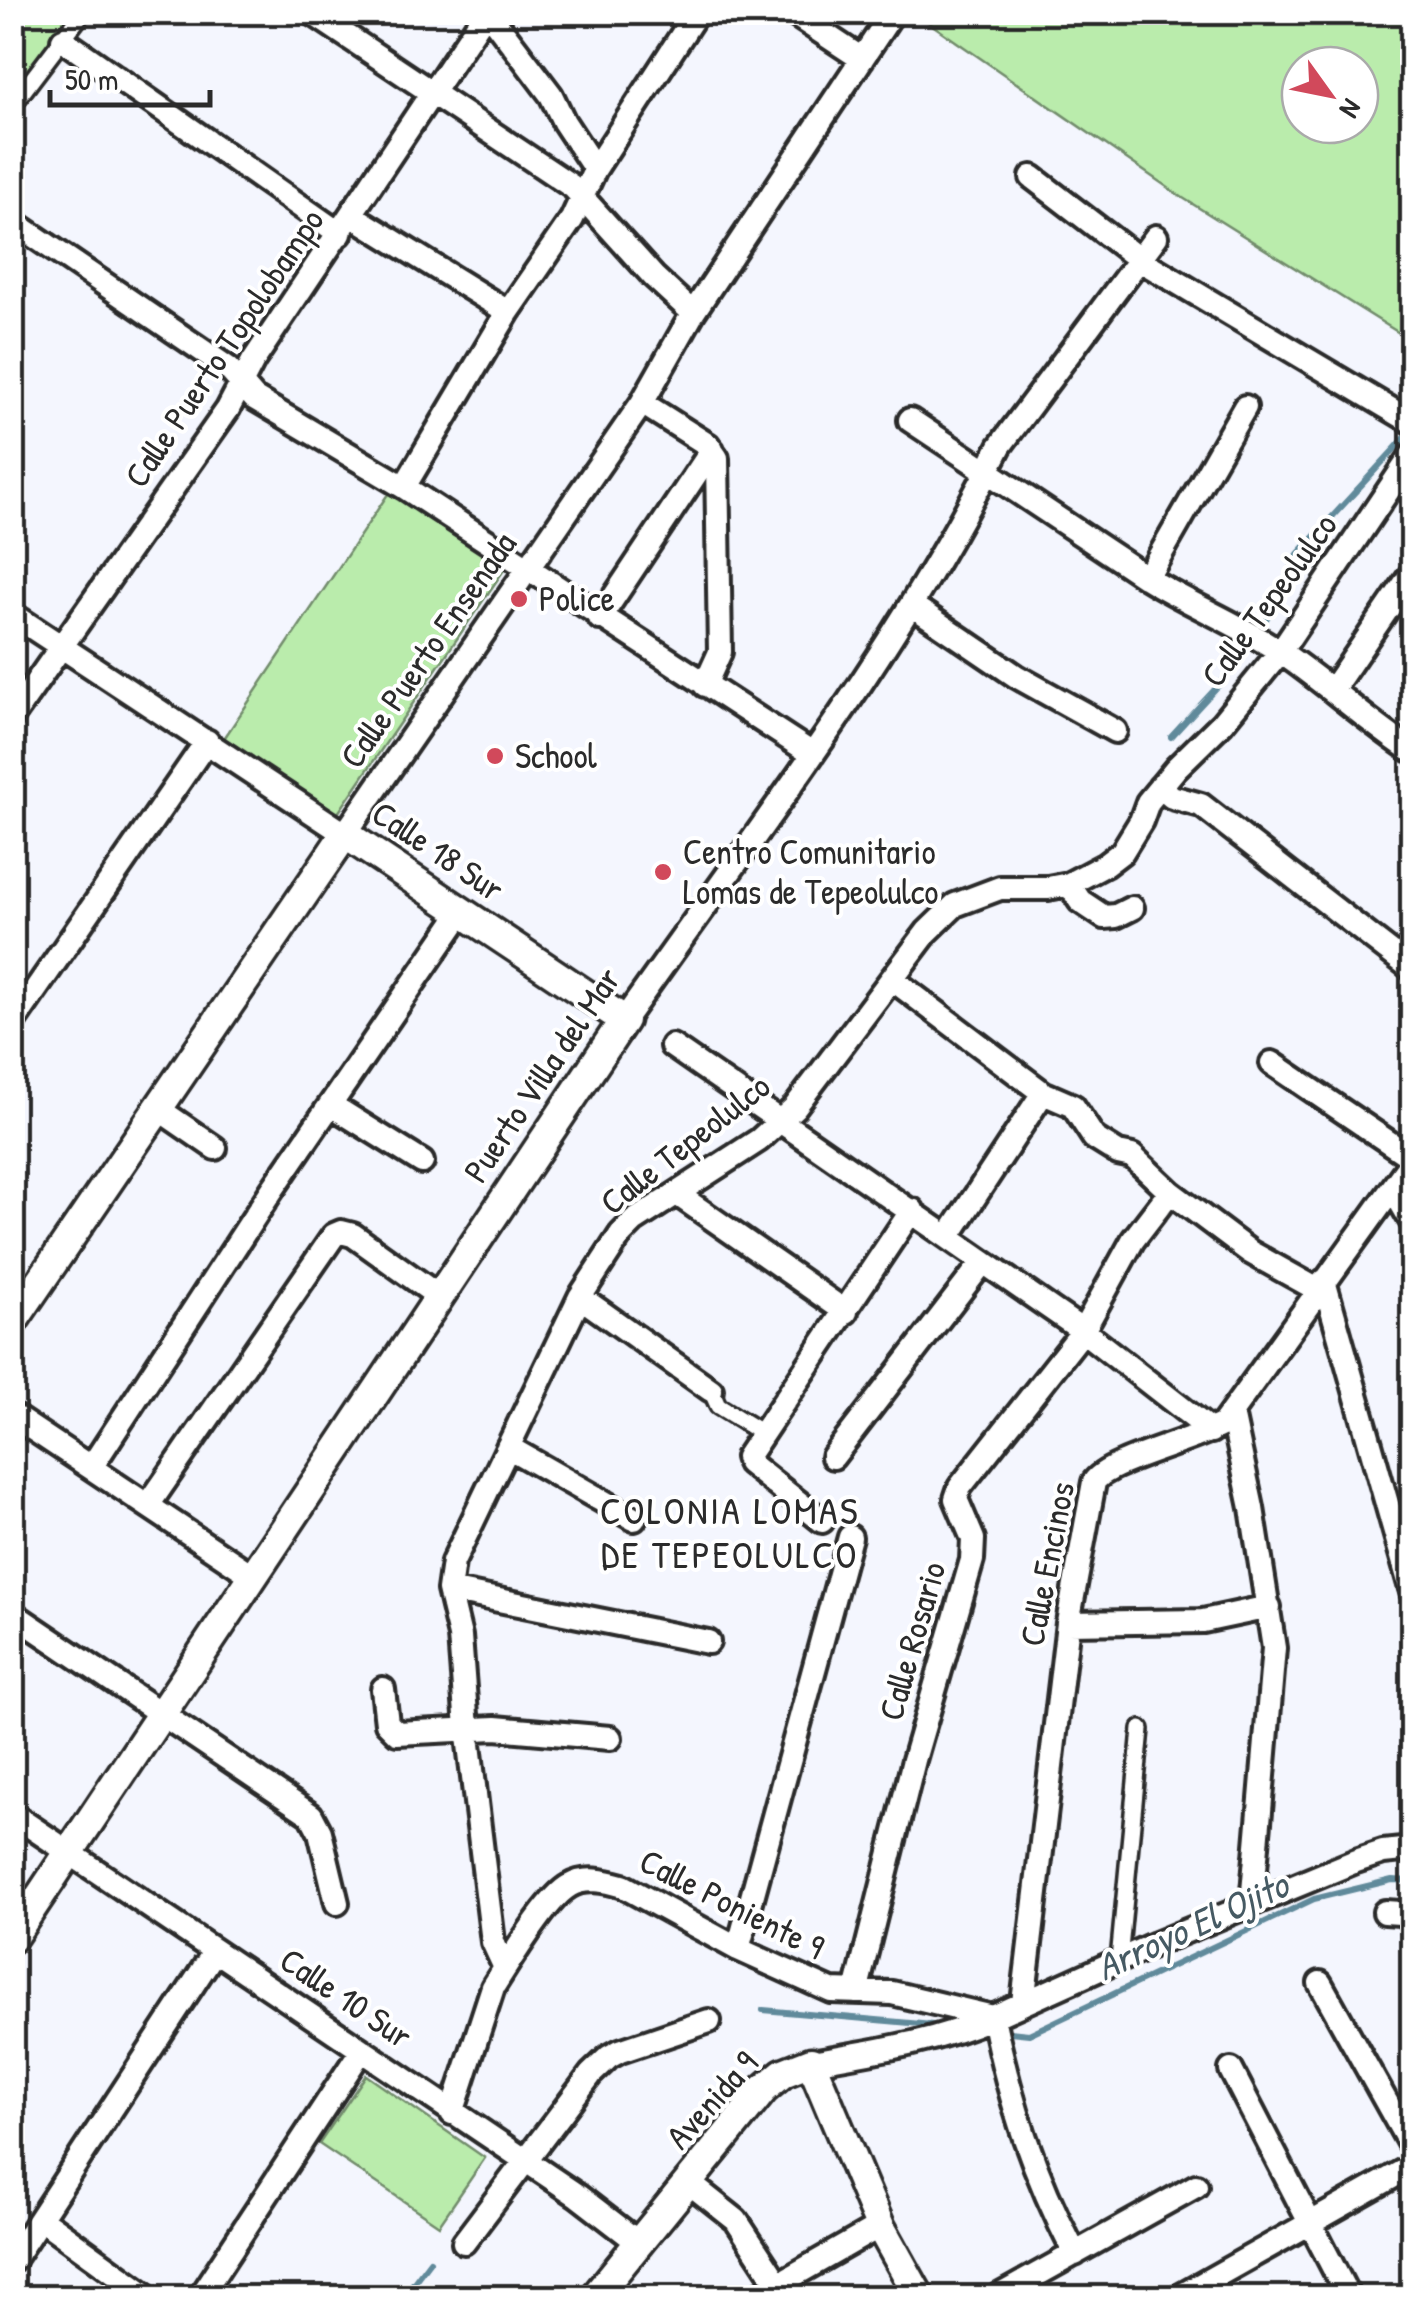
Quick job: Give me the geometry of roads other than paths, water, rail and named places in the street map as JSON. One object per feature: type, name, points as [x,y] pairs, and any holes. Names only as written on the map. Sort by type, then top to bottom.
[{"type":"street","points":[[12,106],[83,12]]},
{"type":"street","points":[[311,12],[583,196],[654,278],[694,313]]},
{"type":"street","points":[[487,12],[551,95],[594,170]]},
{"type":"street","name":"Calle Puerto Topolobampo","points":[[12,718],[218,425],[253,361],[487,12]]},
{"type":"street","points":[[404,488],[508,312],[572,218],[594,170],[698,12]]},
{"type":"street","points":[[791,12],[862,60]]},
{"type":"street","name":"Calle Puerto Ensenada","points":[[12,1324],[530,570],[893,12]]},
{"type":"street","points":[[63,40],[347,225],[508,312]]},
{"type":"street","points":[[1032,176],[1140,260],[1412,422]]},
{"type":"street","points":[[12,221],[228,368],[254,398],[404,488],[811,754]]},
{"type":"street","name":"Puerto Villa del Mar","points":[[12,1938],[624,1020],[845,710],[912,606],[1000,446],[1156,237]]},
{"type":"street","points":[[642,403],[712,450],[718,472],[720,652],[706,686]]},
{"type":"street","points":[[1147,578],[1245,407]]},
{"type":"street","points":[[910,420],[1176,597],[1237,624],[1280,652],[1412,751]]},
{"type":"street","points":[[600,618],[712,450]]},
{"type":"street","name":"Calle Tepeolulco","points":[[505,1968],[493,1942],[460,1636],[450,1590],[453,1562],[580,1297],[620,1234],[759,1140],[782,1119],[927,932],[955,905],[1000,888],[1069,884],[1122,852],[1148,802],[1222,723],[1280,652],[1412,455]]},
{"type":"street","points":[[1332,690],[1412,573]]},
{"type":"street","points":[[912,606],[1016,676],[1116,731]]},
{"type":"street","name":"Calle 18 Sur","points":[[12,614],[624,1020]]},
{"type":"street","points":[[12,1024],[208,742]]},
{"type":"street","points":[[1160,787],[1172,797],[1201,805],[1412,969]]},
{"type":"street","points":[[1069,884],[1080,901],[1104,917],[1132,908]]},
{"type":"street","points":[[92,1466],[272,1190],[462,912]]},
{"type":"street","points":[[892,979],[1044,1093],[1074,1106],[1094,1138],[1118,1153],[1132,1156],[1170,1192],[1250,1252],[1321,1285],[1412,1592]]},
{"type":"street","points":[[672,1046],[949,1236],[1211,1431]]},
{"type":"street","points":[[1272,1063],[1412,1159]]},
{"type":"street","points":[[949,1236],[1044,1093]]},
{"type":"street","points":[[332,1106],[422,1162]]},
{"type":"street","points":[[157,1108],[215,1148]]},
{"type":"street","name":"Calle Encinos","points":[[1023,2002],[1068,1623],[1097,1477],[1108,1469],[1211,1431],[1232,1413],[1412,1159]]},
{"type":"street","points":[[1392,1189],[1412,1222]]},
{"type":"street","name":"Calle Rosario","points":[[856,1992],[914,1760],[972,1560],[973,1539],[956,1499],[960,1487],[1083,1332],[1092,1309],[1133,1240],[1170,1192]]},
{"type":"street","points":[[677,1194],[846,1312]]},
{"type":"street","points":[[822,1522],[749,1463],[749,1452],[912,1210]]},
{"type":"street","points":[[149,1504],[334,1235],[341,1232],[354,1236],[438,1296]]},
{"type":"street","points":[[833,1457],[984,1262]]},
{"type":"street","points":[[580,1297],[711,1390],[718,1406],[762,1433]]},
{"type":"street","points":[[1232,1413],[1274,1648],[1252,1904]]},
{"type":"street","points":[[12,1415],[253,1576]]},
{"type":"street","points":[[508,1447],[634,1518]]},
{"type":"street","points":[[738,1949],[850,1537]]},
{"type":"street","points":[[450,1590],[708,1642]]},
{"type":"street","points":[[1068,1623],[1203,1621],[1269,1607]]},
{"type":"street","points":[[12,1613],[310,1816],[320,1832],[336,1902]]},
{"type":"street","points":[[383,1690],[387,1723],[396,1733],[467,1728],[610,1738]]},
{"type":"street","points":[[1119,1960],[1140,1729]]},
{"type":"street","name":"Calle 10 Sur","points":[[12,1814],[524,2160],[639,2243]]},
{"type":"street","points":[[1075,2254],[1032,2162],[1008,2093],[992,2017],[1369,1856],[1412,1849]]},
{"type":"street","name":"Calle Poniente 9","points":[[505,1968],[568,1886],[586,1880],[606,1881],[623,1886],[738,1949],[831,1991],[892,1993],[992,2017]]},
{"type":"street","points":[[1385,1912],[1412,1919]]},
{"type":"street","points":[[12,2261],[214,1951]]},
{"type":"street","points":[[452,2112],[493,1987],[505,1968]]},
{"type":"street","points":[[1320,1983],[1412,2148]]},
{"type":"street","name":"Avenida 9","points":[[594,2298],[764,2089],[782,2073],[811,2062],[934,2039],[992,2017]]},
{"type":"street","points":[[464,2242],[591,2074],[609,2057],[709,2021]]},
{"type":"street","points":[[199,2298],[361,2051]]},
{"type":"street","points":[[811,2062],[880,2226],[920,2298]]},
{"type":"street","points":[[1231,2070],[1349,2298]]},
{"type":"street","points":[[1178,2298],[1412,2166]]},
{"type":"street","points":[[688,2182],[736,2220],[778,2284]]},
{"type":"street","points":[[995,2298],[1196,2186]]},
{"type":"street","points":[[41,2219],[150,2298]]},
{"type":"street","points":[[754,2298],[880,2226]]},
{"type":"waterway","points":[[1171,737],[1228,675],[1270,613],[1298,554],[1412,430]]},
{"type":"waterway","name":"Arroyo El Ojito","points":[[1001,2031],[1029,2034],[1314,1899],[1392,1880],[1412,1881]]},
{"type":"waterway","name":"Arroyo El Ojito","points":[[763,2010],[933,2025]]},
{"type":"waterway","points":[[402,2298],[430,2261]]},
{"type":"place","name":"Police","points":[[519,599]]},
{"type":"place","name":"School","points":[[495,756]]},
{"type":"place","name":"Centro Comunitario Lomas de Tepeolulco","points":[[663,872]]},
{"type":"district","name":"COLONIA LOMAS DE TEPEOLULCO","points":[[730,1533]]}]
